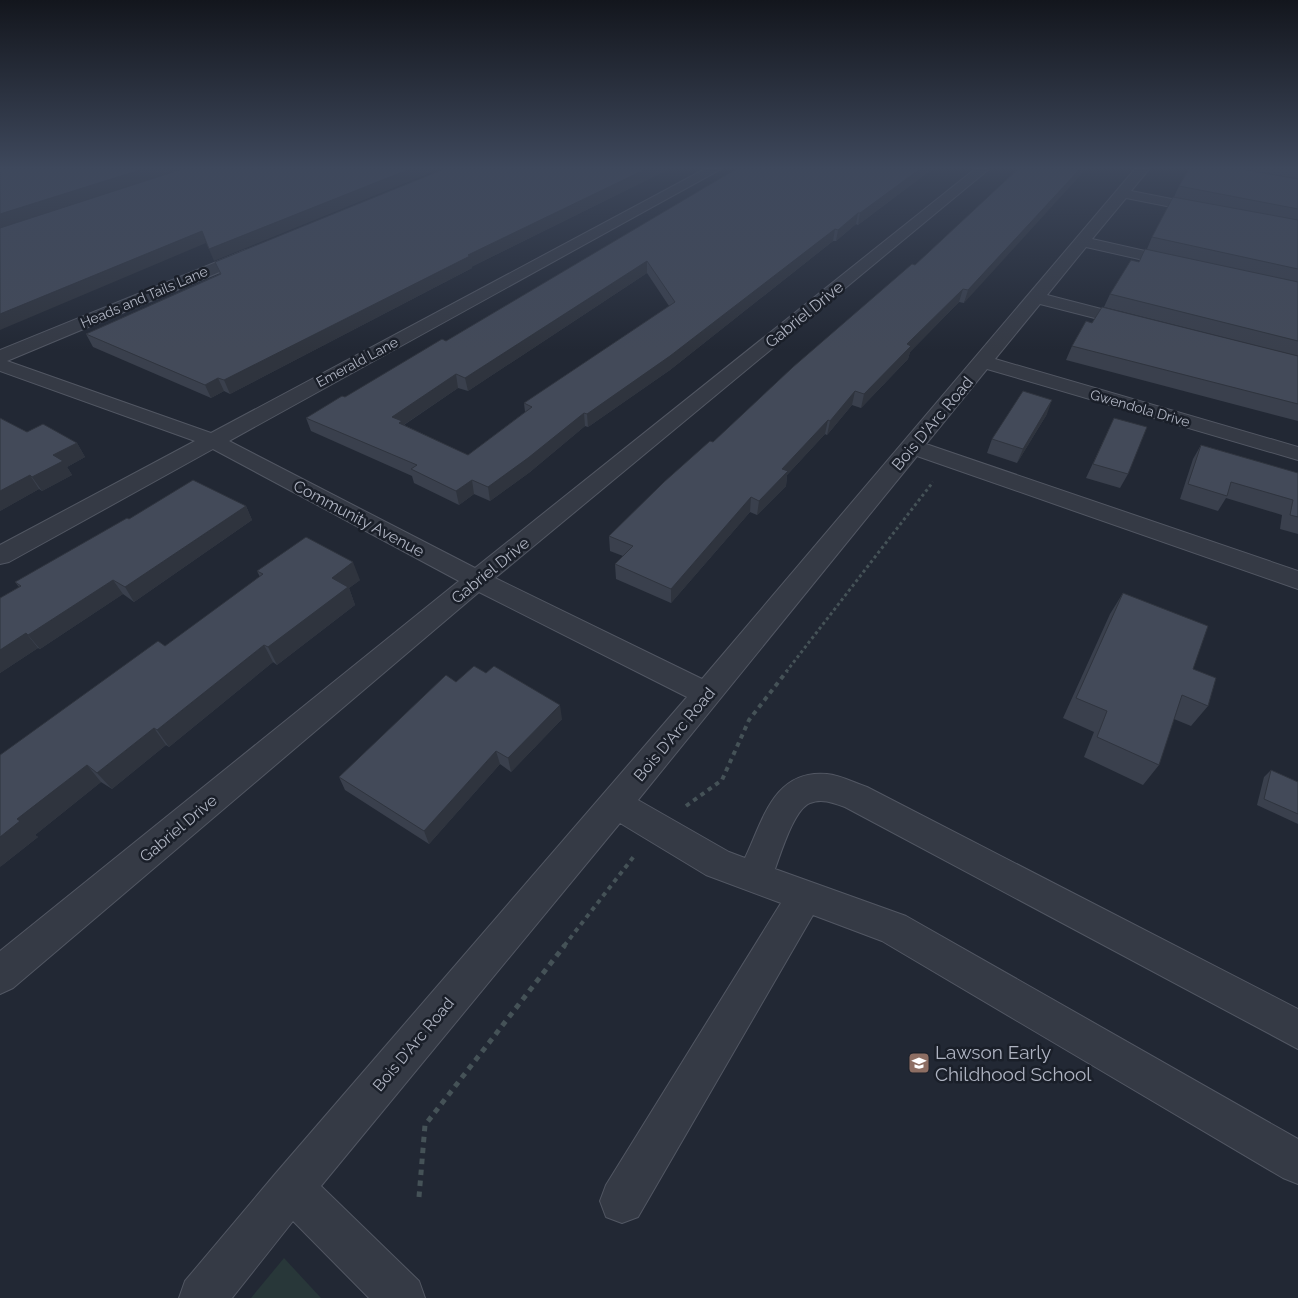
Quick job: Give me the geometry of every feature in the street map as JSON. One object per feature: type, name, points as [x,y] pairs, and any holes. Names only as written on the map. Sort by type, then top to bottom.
[{"type":"street","name":"Emerald Lane","points":[[0,556],[602,230]]},
{"type":"street","name":"Gabriel Drive","points":[[0,975],[478,580],[909,230]]},
{"type":"street","name":"Bois D'Arc Road","points":[[202,1298],[291,1188],[616,804],[1094,230]]},
{"type":"street","points":[[1084,242],[1191,266]]},
{"type":"street","name":"Heads and Tails Lane","points":[[0,357],[264,248]]},
{"type":"street","points":[[1037,298],[1153,328]]},
{"type":"street","name":"Gwendola Drive","points":[[983,362],[1298,454]]},
{"type":"street","name":"Community Avenue","points":[[0,365],[212,440],[478,580],[707,694]]},
{"type":"street","points":[[913,447],[1298,580]]},
{"type":"street","points":[[754,877],[785,806],[801,790],[827,787],[856,797],[1298,1030]]},
{"type":"street","points":[[616,804],[718,864],[893,928],[1298,1163]]},
{"type":"street","points":[[622,1201],[805,896]]},
{"type":"street","points":[[291,1188],[402,1298]]},
{"type":"shaded area","points":[[284,1258],[321,1298],[251,1298]]},
{"type":"building","points":[[0,230],[258,230],[209,249],[202,231],[0,314]]},
{"type":"building","points":[[295,230],[521,230],[224,380],[218,378],[205,385],[86,334],[221,274],[215,262]]},
{"type":"building","points":[[634,230],[834,230],[670,356],[587,414],[584,413],[488,487],[472,480],[456,491],[411,469],[417,465],[306,418],[442,339],[446,341]],"holes":[[[647,261],[675,302],[524,403],[532,407],[468,455],[399,423],[402,421],[392,417],[456,374],[465,378]]]},
{"type":"building","points":[[953,230],[1024,230],[968,290],[963,289],[907,344],[911,346],[864,394],[855,391],[830,421],[828,420],[782,469],[788,471],[759,501],[751,497],[671,589],[615,564],[633,546],[609,536],[664,482],[710,441],[713,442],[793,367],[912,264],[915,265]]},
{"type":"building","points":[[1156,230],[1298,230],[1298,269],[1152,237]]},
{"type":"building","points":[[1145,249],[1298,282],[1298,341],[1110,294],[1131,260],[1139,262]]},
{"type":"building","points":[[1102,307],[1298,356],[1298,404],[1072,346],[1086,321],[1092,323]]},
{"type":"building","points":[[1023,391],[1052,400],[1023,449],[992,439]]},
{"type":"building","points":[[0,418],[27,432],[43,424],[77,443],[53,455],[63,461],[32,477],[30,475],[0,491]]},
{"type":"building","points":[[1114,418],[1147,427],[1128,474],[1093,464]]},
{"type":"building","points":[[1201,445],[1298,473],[1298,517],[1290,515],[1293,500],[1231,482],[1227,496],[1188,484]]},
{"type":"building","points":[[193,480],[246,506],[125,587],[113,580],[28,635],[26,633],[0,650],[0,598],[21,586],[15,582],[127,518],[129,519]]},
{"type":"building","points":[[306,537],[353,562],[332,578],[348,587],[268,647],[264,645],[157,730],[154,728],[97,773],[87,765],[17,819],[20,821],[0,837],[0,755],[158,641],[165,646],[263,574],[257,571]]},
{"type":"building","points":[[1123,593],[1208,626],[1193,669],[1216,678],[1208,706],[1182,695],[1159,765],[1097,737],[1107,711],[1076,698]]},
{"type":"building","points":[[474,666],[486,673],[494,666],[560,705],[508,758],[496,751],[424,831],[339,777],[446,675],[456,682]]},
{"type":"building","points":[[1271,770],[1298,782],[1298,814],[1264,799]]},
{"type":"place","name":"Lawson Early Childhood School","points":[[919,1063]]}]
